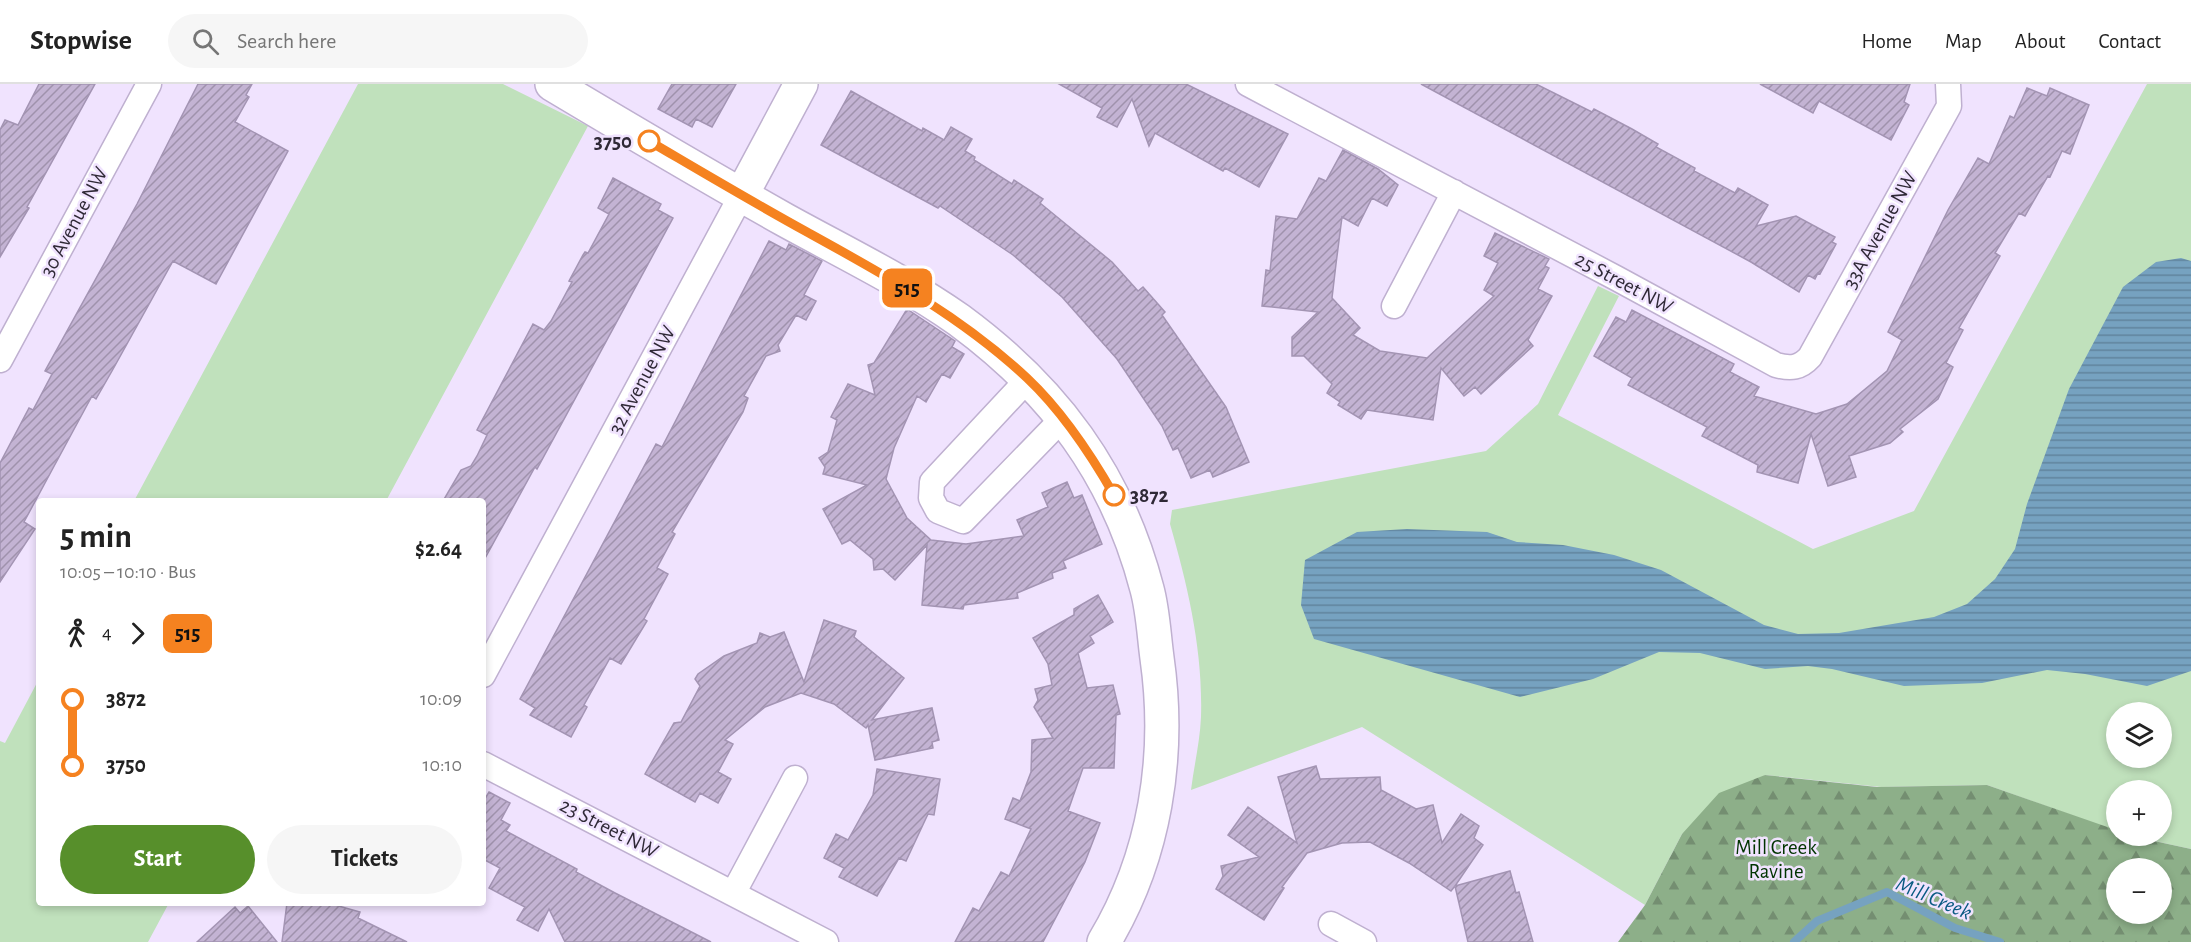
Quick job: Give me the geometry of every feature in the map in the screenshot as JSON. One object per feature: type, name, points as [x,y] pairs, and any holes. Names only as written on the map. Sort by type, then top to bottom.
[{"type":"street","name":"30 Avenue NW","points":[[0,360],[149,84]]},
{"type":"street","points":[[552,84],[741,196],[900,284],[958,320],[1028,379],[1063,418],[1095,461],[1129,528],[1148,592],[1160,675],[1163,746],[1153,822],[1126,898],[1104,942]]},
{"type":"street","name":"32 Avenue NW","points":[[486,669],[801,84]]},
{"type":"street","name":"25 Street NW","points":[[1248,84],[1776,365],[1796,367]]},
{"type":"street","name":"33A Avenue NW","points":[[1796,367],[1802,365],[1810,357],[1949,106],[1948,84]]},
{"type":"street","points":[[1394,306],[1454,192]]},
{"type":"street","points":[[1028,379],[932,483],[931,498],[938,511],[963,521],[1063,418]]},
{"type":"street","name":"23 Street NW","points":[[486,766],[734,892],[826,942]]},
{"type":"street","points":[[734,892],[795,778]]},
{"type":"street","points":[[1331,924],[1364,942]]},
{"type":"green space","points":[[358,84],[503,84],[588,126],[388,498],[136,498]]},
{"type":"green space","points":[[2147,84],[2191,84],[2191,849],[2172,845],[2172,780],[2106,780],[2106,827],[1987,785],[1881,787],[1765,775],[1682,834],[1645,905],[1362,727],[1191,790],[1200,726],[1200,667],[1183,571],[1170,524],[1172,510],[1486,451],[1538,404],[1598,286],[1619,296],[1558,415],[1813,549],[1914,511]]},
{"type":"green space","points":[[36,685],[36,906],[167,906],[148,942],[0,942],[0,741],[5,743]]},
{"type":"green space","name":"Mill Creek Ravine","points":[[1765,775],[1877,787],[1987,785],[2106,827],[2106,846],[2172,845],[2191,849],[2191,942],[1618,942],[1645,905],[1682,834],[1719,793]]},
{"type":"water","points":[[2181,258],[2191,261],[2191,671],[2147,686],[2085,674],[2047,670],[1982,683],[1904,686],[1832,669],[1808,666],[1765,669],[1700,653],[1659,652],[1593,679],[1520,697],[1314,639],[1301,605],[1305,560],[1357,532],[1407,529],[1487,532],[1517,542],[1563,545],[1614,555],[1661,570],[1764,625],[1798,634],[1839,633],[1934,617],[1967,604],[1995,579],[2015,549],[2027,504],[2069,389],[2123,287],[2156,262]]},
{"type":"building","points":[[39,84],[95,84],[27,207],[29,208],[0,257],[0,130],[5,120],[18,125]]},
{"type":"building","points":[[198,84],[252,84],[246,95],[249,97],[235,122],[288,151],[216,284],[173,261],[96,399],[92,396],[36,498],[24,522],[35,529],[0,582],[0,463],[29,408],[33,410],[52,374],[45,371],[137,204]]},
{"type":"building","points":[[672,84],[736,84],[712,127],[696,119],[692,127],[658,109]]},
{"type":"building","points":[[1059,84],[1186,84],[1288,134],[1259,187],[1225,168],[1223,171],[1155,133],[1149,146],[1132,99],[1117,127],[1097,117],[1102,108]]},
{"type":"building","points":[[1421,84],[1536,84],[1592,112],[1594,109],[1658,144],[1656,147],[1695,168],[1694,171],[1735,193],[1738,188],[1768,205],[1756,226],[1796,216],[1835,237],[1832,242],[1836,244],[1820,274],[1818,273],[1815,279],[1808,275],[1799,292],[1751,262]]},
{"type":"building","points":[[1760,84],[1910,84],[1904,102],[1909,105],[1891,140],[1819,101],[1813,113]]},
{"type":"building","points":[[2027,88],[2047,96],[2050,88],[2089,105],[2070,154],[2062,151],[2050,177],[2048,176],[2025,216],[2019,213],[1995,253],[2000,256],[1959,328],[1963,330],[1946,363],[1953,367],[1938,399],[1900,429],[1903,432],[1890,443],[1849,456],[1856,477],[1828,486],[1811,434],[1798,483],[1757,472],[1758,465],[1702,436],[1707,427],[1628,385],[1632,378],[1594,356],[1616,317],[1626,322],[1632,310],[1734,364],[1730,372],[1759,387],[1754,396],[1816,414],[1847,404],[1887,371],[1902,340],[1888,332],[1948,210],[1978,158],[1989,164],[2010,116],[2014,118]]},
{"type":"building","points":[[851,91],[922,131],[923,128],[944,140],[951,127],[972,139],[965,151],[975,157],[974,160],[1012,184],[1014,180],[1043,199],[1040,203],[1112,262],[1138,291],[1143,287],[1165,312],[1162,315],[1226,407],[1249,462],[1213,477],[1210,470],[1191,478],[1178,448],[1173,450],[1162,426],[1117,359],[1062,297],[1013,255],[940,206],[938,208],[821,145]]},
{"type":"building","points":[[1343,150],[1378,169],[1398,185],[1387,206],[1372,198],[1358,226],[1342,217],[1332,298],[1360,328],[1353,335],[1380,351],[1427,358],[1494,296],[1484,290],[1498,263],[1484,256],[1495,233],[1549,259],[1545,266],[1549,268],[1538,289],[1552,296],[1528,340],[1533,346],[1481,394],[1475,387],[1464,396],[1441,368],[1433,420],[1367,410],[1361,419],[1338,405],[1340,402],[1327,393],[1332,384],[1304,356],[1292,356],[1292,337],[1318,312],[1262,306],[1266,270],[1270,271],[1276,216],[1297,219],[1319,178],[1326,181]]},
{"type":"building","points":[[613,178],[661,204],[658,210],[673,218],[537,469],[535,467],[486,557],[486,498],[445,498],[461,470],[471,466],[477,456],[487,435],[477,430],[533,324],[544,330],[551,321],[572,282],[569,281],[583,255],[585,252],[588,253],[609,214],[598,208]]},
{"type":"building","points":[[769,241],[786,250],[789,244],[822,261],[804,295],[816,301],[806,320],[796,315],[778,345],[780,351],[766,356],[744,396],[748,398],[743,412],[672,532],[675,534],[657,568],[668,574],[644,619],[647,621],[621,664],[610,658],[584,705],[587,707],[571,737],[530,715],[535,708],[520,699],[656,444],[662,447]]},
{"type":"building","points":[[907,309],[955,341],[952,347],[964,354],[950,378],[942,374],[926,402],[917,396],[894,448],[886,479],[907,518],[931,540],[966,544],[1024,536],[1017,520],[1048,507],[1042,493],[1067,482],[1074,498],[1082,495],[1102,544],[1063,561],[1066,568],[1052,573],[1053,578],[1017,593],[1018,598],[964,605],[963,609],[922,605],[927,545],[895,580],[883,569],[874,570],[873,559],[850,540],[842,544],[823,509],[867,485],[823,474],[825,467],[819,458],[828,452],[837,420],[831,417],[848,384],[875,395],[868,365],[874,363]]},
{"type":"building","points":[[1098,595],[1113,622],[1090,636],[1094,643],[1078,653],[1087,688],[1113,685],[1120,714],[1116,715],[1114,768],[1083,768],[1068,811],[1100,823],[1085,862],[1043,942],[955,942],[973,908],[979,911],[1001,872],[1009,876],[1031,829],[1005,819],[1013,798],[1020,801],[1031,772],[1032,740],[1053,738],[1034,707],[1038,700],[1035,689],[1052,685],[1048,664],[1033,638],[1074,615],[1074,609]]},
{"type":"building","points":[[824,620],[856,631],[854,637],[904,678],[872,720],[932,708],[939,740],[932,742],[933,748],[875,760],[868,725],[866,728],[834,704],[801,693],[765,707],[725,740],[733,744],[718,772],[731,779],[718,803],[700,793],[695,802],[645,774],[674,723],[681,722],[700,686],[695,679],[698,674],[724,656],[757,643],[760,633],[770,637],[784,632],[804,682]]},
{"type":"building","points":[[1316,766],[1320,779],[1380,777],[1381,790],[1416,809],[1433,805],[1442,843],[1461,814],[1479,826],[1474,838],[1483,845],[1451,891],[1409,863],[1370,842],[1342,843],[1307,853],[1282,887],[1284,888],[1264,920],[1216,889],[1223,876],[1221,866],[1259,857],[1228,835],[1248,807],[1297,843],[1278,777]]},
{"type":"building","points":[[877,769],[940,779],[934,815],[928,814],[906,861],[899,858],[877,896],[839,877],[844,868],[824,858],[836,834],[848,840],[873,795]]},
{"type":"building","points":[[489,792],[510,803],[501,820],[510,825],[506,831],[577,869],[576,872],[711,942],[565,942],[549,909],[538,931],[517,920],[525,907],[489,888],[500,868],[486,861],[486,797]]},
{"type":"building","points":[[1510,871],[1516,893],[1519,892],[1533,942],[1468,942],[1455,886]]},
{"type":"building","points":[[248,906],[277,942],[197,942],[235,907],[240,913]]},
{"type":"building","points":[[287,906],[339,906],[360,912],[358,918],[407,942],[282,942]]},
{"type":"waterway","name":"Mill Creek","points":[[1794,942],[1817,921],[1887,892],[1955,928],[2000,942]]},
{"type":"bus line","name":"515","points":[[649,141],[741,196],[900,284],[958,320],[1028,379],[1063,418],[1095,461],[1114,495]]},
{"type":"place","name":"3750","points":[[649,141]]},
{"type":"place","name":"3872","points":[[1114,495]]}]
